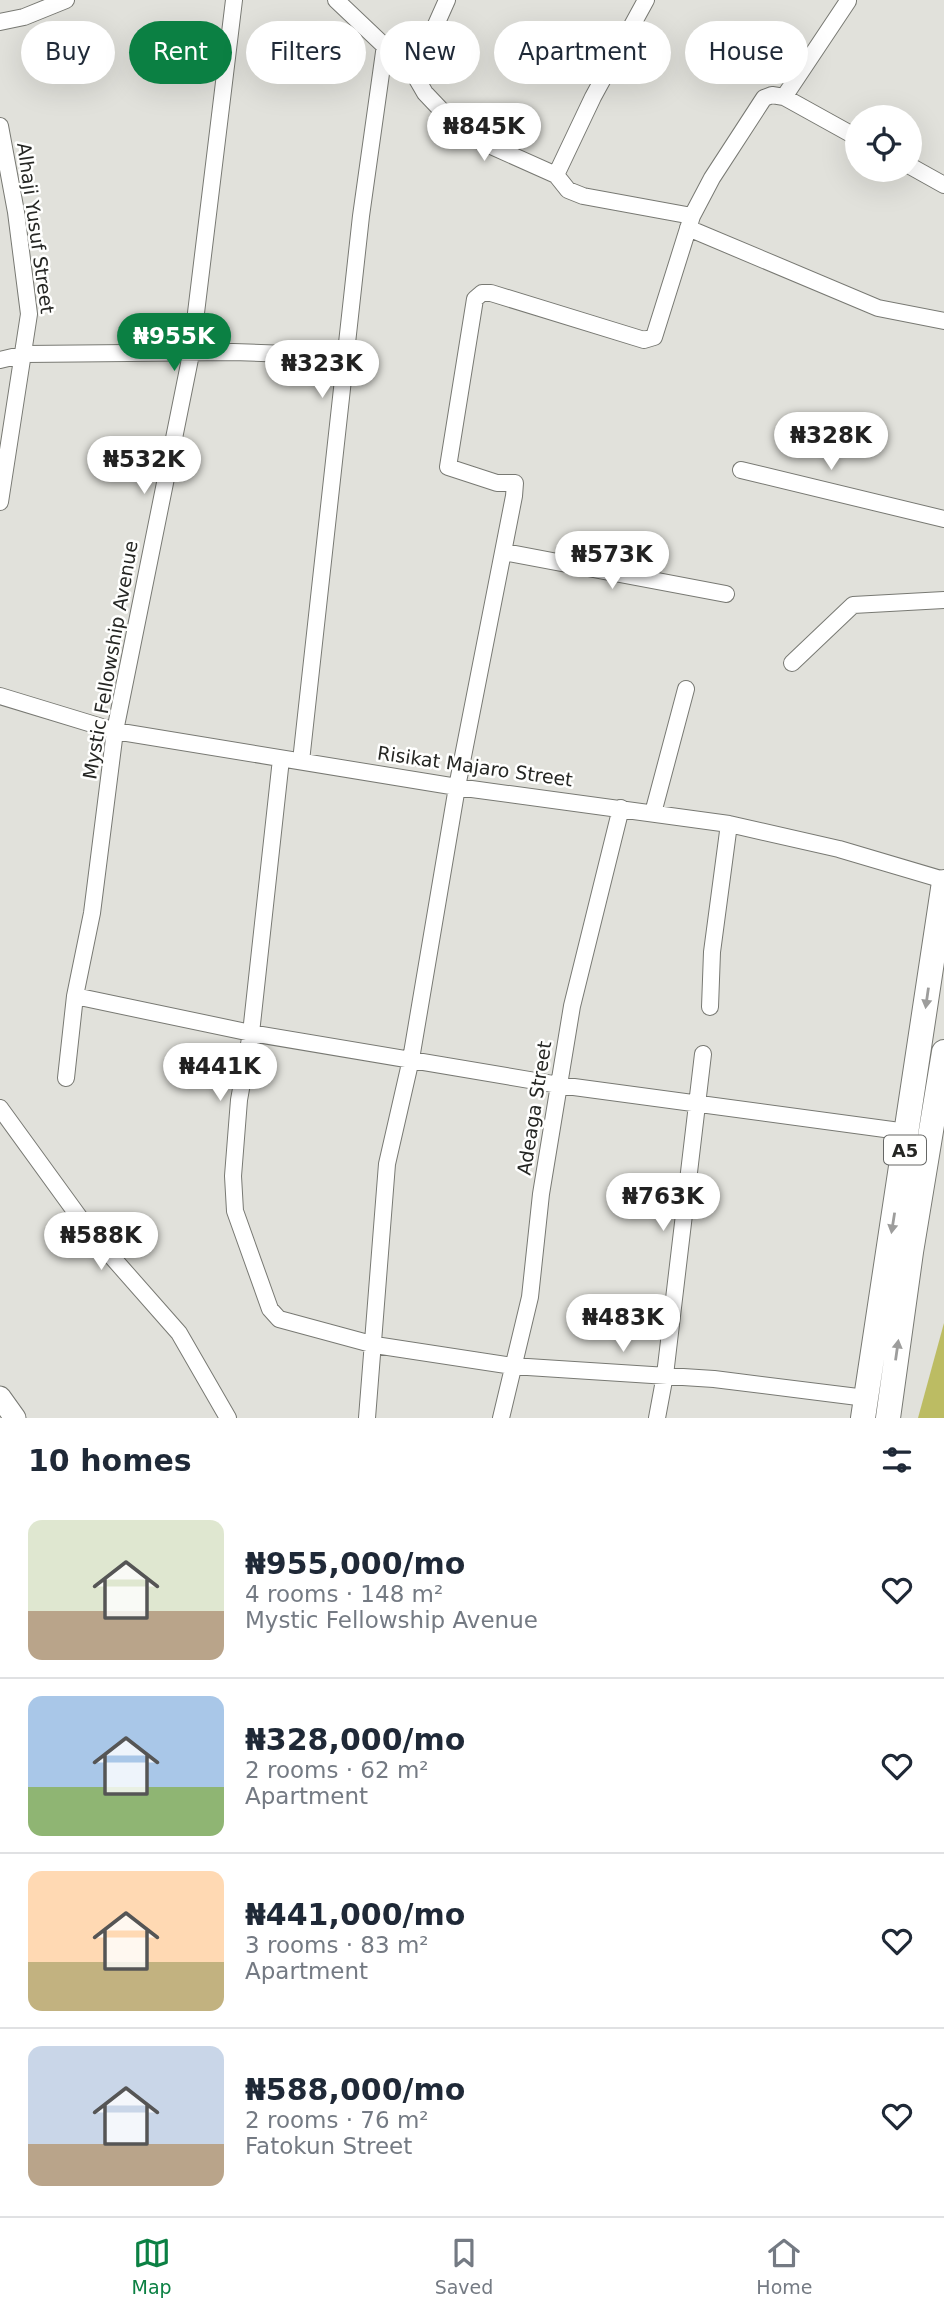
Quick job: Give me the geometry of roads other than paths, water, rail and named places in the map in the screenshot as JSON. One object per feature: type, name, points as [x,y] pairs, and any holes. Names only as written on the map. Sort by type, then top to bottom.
[{"type":"highway","name":"A5","points":[[865,1408],[944,881]]},
{"type":"highway","name":"A5","points":[[888,1418],[944,1052]]},
{"type":"main road","points":[[0,1398],[15,1418]]},
{"type":"street","points":[[0,22],[44,10],[66,0]]},
{"type":"street","name":"Mystic Fellowship Avenue","points":[[66,1078],[75,996],[92,914],[115,731],[191,354],[234,0]]},
{"type":"street","points":[[336,0],[380,40]]},
{"type":"street","points":[[438,21],[447,0]]},
{"type":"street","points":[[556,175],[593,97],[646,0]]},
{"type":"street","points":[[784,97],[848,1]]},
{"type":"street","points":[[300,761],[345,356],[380,84]]},
{"type":"street","points":[[420,84],[443,112],[480,141],[556,175],[568,190],[690,222],[878,308],[944,321]]},
{"type":"street","points":[[367,1418],[387,1164],[411,1059],[457,787],[504,552],[515,483],[497,483],[448,467],[475,299],[482,293],[491,293],[644,340],[654,337],[690,222],[712,178],[764,98],[772,95],[784,97],[845,131]]},
{"type":"street","name":"Alhaji Yusuf Street","points":[[0,126],[8,213],[29,314],[25,355],[0,502]]},
{"type":"street","points":[[922,172],[944,184]]},
{"type":"street","points":[[0,360],[25,355],[233,352],[345,356]]},
{"type":"street","points":[[741,470],[944,519]]},
{"type":"street","points":[[504,552],[726,594]]},
{"type":"street","points":[[792,663],[852,605],[944,600]]},
{"type":"street","points":[[653,813],[686,689]]},
{"type":"street","name":"Risikat Majaro Street","points":[[0,696],[115,731],[457,787],[621,807],[729,824],[839,849],[944,881]]},
{"type":"street","points":[[281,759],[251,1033],[239,1100],[233,1176],[235,1211],[270,1309],[279,1319],[374,1345],[512,1366],[665,1375],[865,1408]]},
{"type":"street","name":"Adeaga Street","points":[[501,1418],[530,1297],[541,1194],[572,1006],[621,807]]},
{"type":"street","points":[[710,1007],[713,942],[729,824]]},
{"type":"street","points":[[75,996],[251,1033],[559,1085],[907,1132]]},
{"type":"street","points":[[657,1418],[665,1375],[703,1054]]},
{"type":"street","points":[[0,1108],[90,1231],[179,1333],[228,1418]]}]
